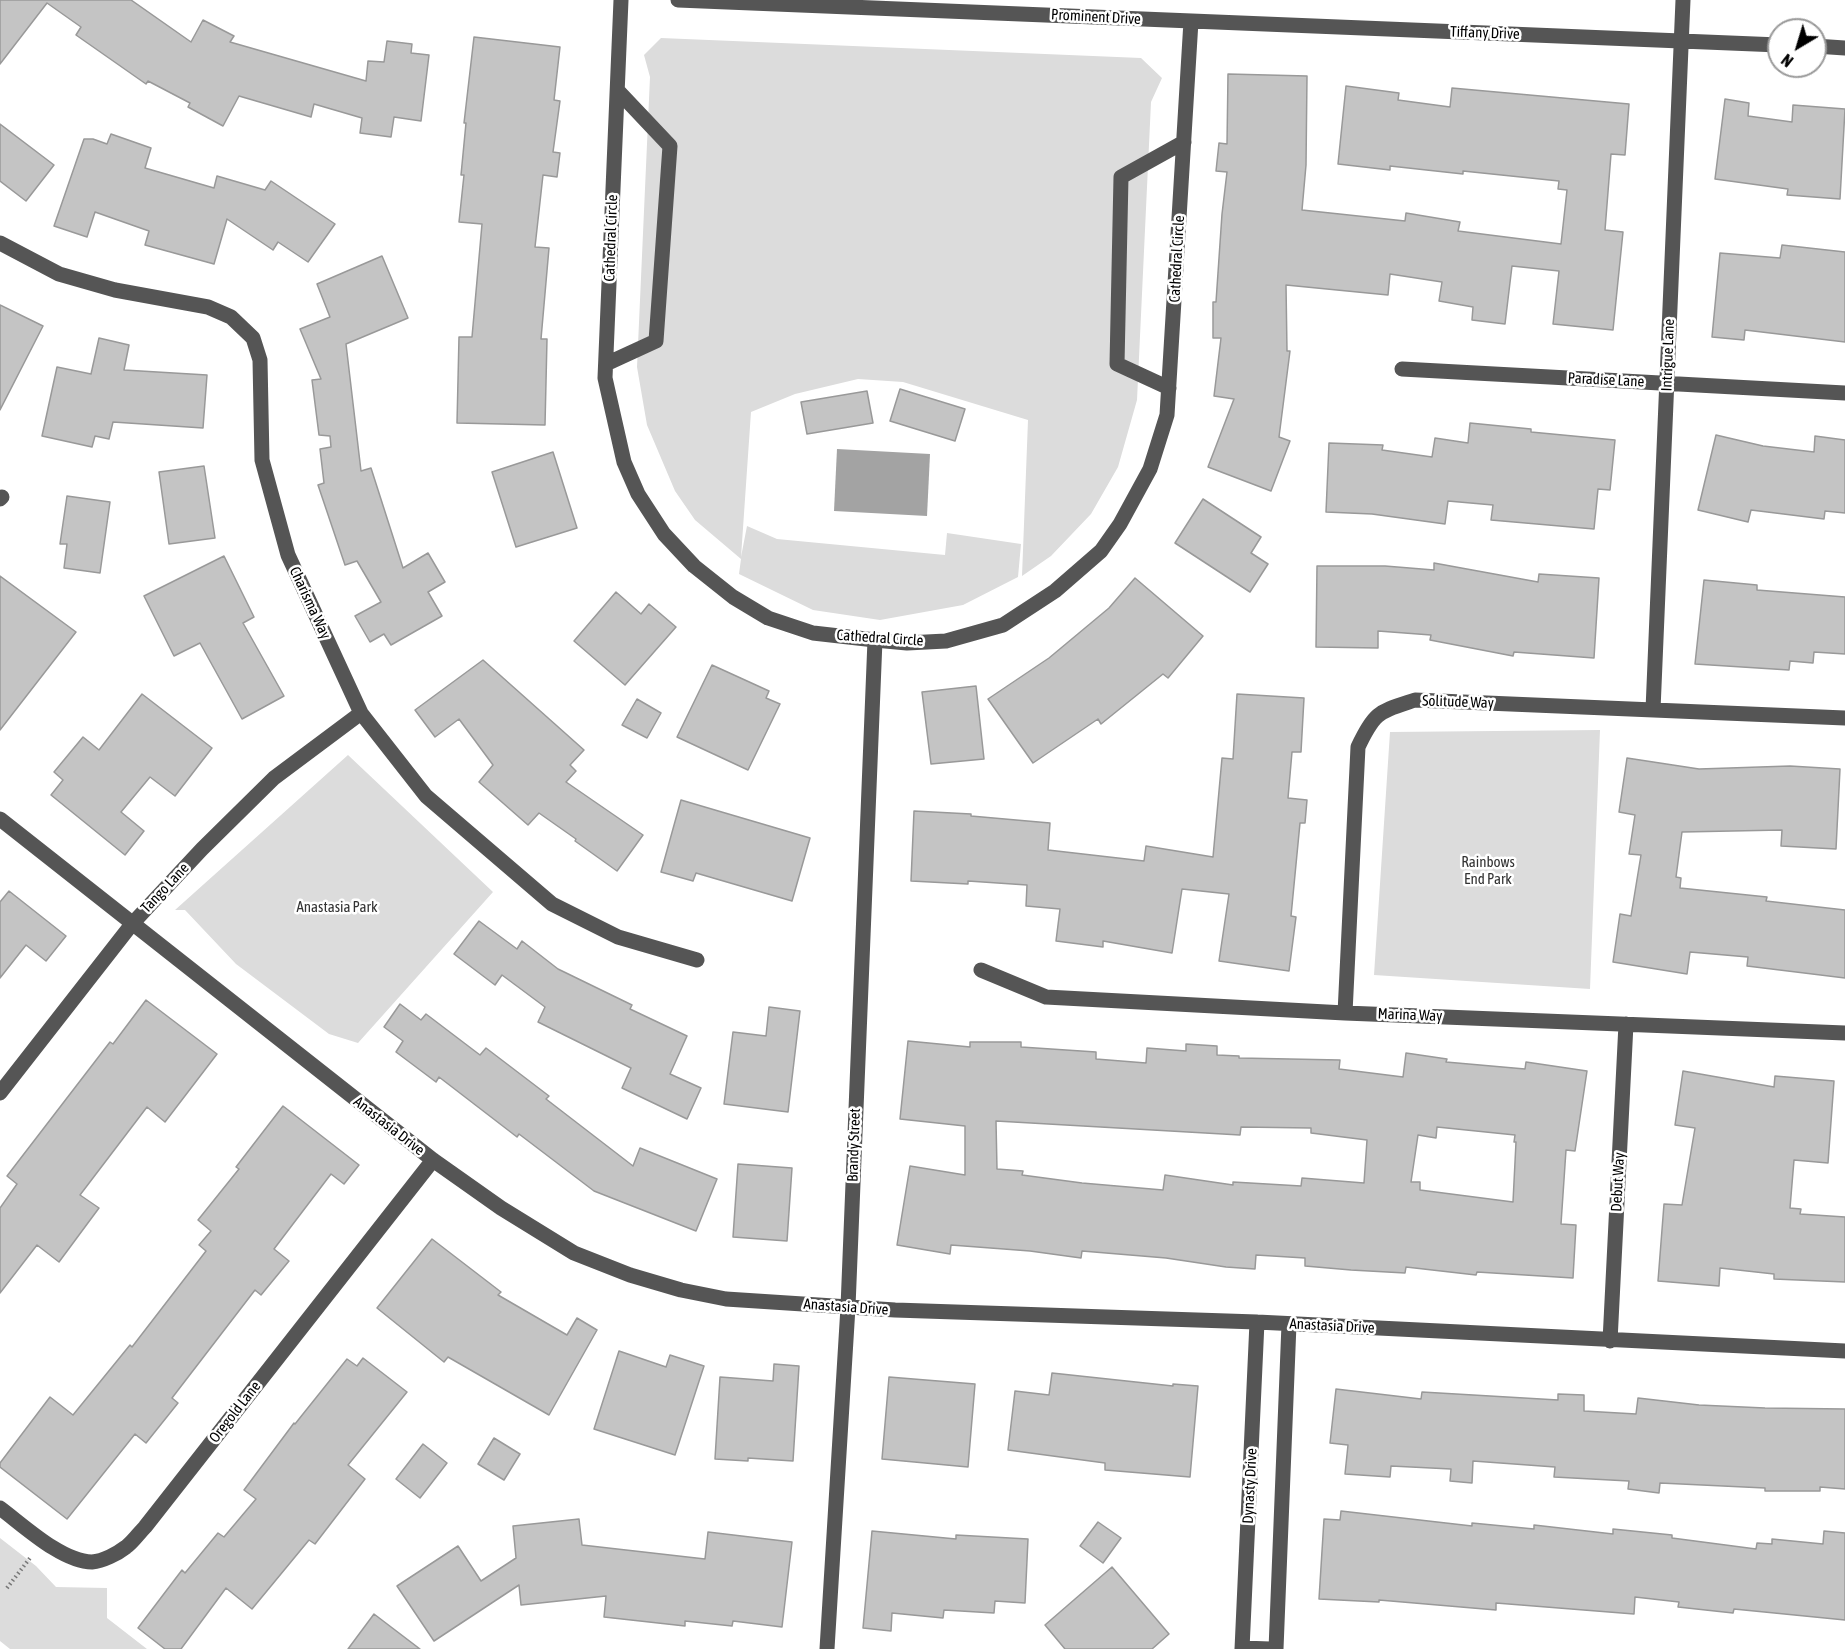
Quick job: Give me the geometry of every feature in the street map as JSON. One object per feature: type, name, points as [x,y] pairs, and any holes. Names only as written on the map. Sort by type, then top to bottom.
[{"type":"street","name":"Cathedral Circle","points":[[621,0],[605,378],[624,462],[638,494],[664,534],[694,566],[733,597],[768,618],[813,633],[907,643],[946,641],[1003,625],[1055,591],[1101,551],[1120,524],[1150,469],[1167,415],[1191,21]]},
{"type":"street","name":"Prominent Drive","points":[[678,0],[924,5],[1191,21]]},
{"type":"street","name":"Intrigue Lane","points":[[1653,710],[1683,0]]},
{"type":"street","name":"Tiffany Drive","points":[[1191,21],[1767,45]]},
{"type":"street","points":[[1827,47],[1845,48]]},
{"type":"street","points":[[606,364],[656,341],[670,146],[618,90]]},
{"type":"street","points":[[1169,388],[1117,364],[1121,177],[1184,142]]},
{"type":"street","name":"Charisma Way","points":[[0,243],[59,274],[115,290],[208,307],[231,317],[252,338],[260,360],[262,460],[288,555],[361,713],[426,796],[552,904],[618,937],[698,960]]},
{"type":"street","name":"Paradise Lane","points":[[1402,369],[1845,393]]},
{"type":"street","name":"Brandy Street","points":[[827,1649],[848,1307],[875,640]]},
{"type":"street","name":"Solitude Way","points":[[1345,1013],[1358,747],[1368,726],[1381,711],[1415,700],[1845,718]]},
{"type":"street","name":"Tango Lane","points":[[0,1093],[132,924],[202,849],[274,778],[361,713]]},
{"type":"street","name":"Anastasia Drive","points":[[0,819],[433,1160],[501,1208],[574,1253],[630,1275],[681,1290],[726,1299],[907,1311],[1289,1324],[1845,1351]]},
{"type":"street","name":"Marina Way","points":[[981,970],[1046,998],[1345,1013],[1845,1033]]},
{"type":"street","name":"Debut Way","points":[[1610,1341],[1626,1024]]},
{"type":"street","name":"Oregold Lane","points":[[0,1508],[73,1559],[93,1562],[110,1557],[127,1547],[146,1527],[433,1160]]},
{"type":"street","name":"Dynasty Drive","points":[[1242,1648],[1257,1323]]},
{"type":"street","points":[[1276,1649],[1289,1324]]},
{"type":"street","points":[[1242,1648],[1270,1649]]},
{"type":"path","points":[[8,1588],[44,1540]]},
{"type":"green space","points":[[661,38],[1141,58],[1162,78],[1151,102],[1137,400],[1118,467],[1091,514],[1051,556],[1022,576],[1028,420],[903,382],[858,379],[795,394],[751,412],[741,557],[747,526],[777,539],[945,555],[947,533],[1021,544],[1018,577],[963,605],[880,620],[813,610],[739,574],[741,559],[695,520],[675,491],[647,425],[637,367],[650,77],[644,55]]},
{"type":"green space","name":"Rainbows End Park","points":[[1600,730],[1590,989],[1374,975],[1390,732]]},
{"type":"green space","name":"Anastasia Park","points":[[348,755],[493,892],[358,1043],[329,1034],[236,964],[185,910],[175,910]]},
{"type":"green space","points":[[0,1538],[36,1566],[56,1587],[107,1588],[107,1618],[147,1649],[10,1649],[0,1641]]},
{"type":"shaded area","points":[[837,449],[930,454],[927,516],[834,511]]},
{"type":"building","points":[[0,0],[131,0],[191,42],[203,20],[234,36],[230,42],[366,81],[368,61],[384,62],[387,41],[412,44],[411,53],[429,55],[421,121],[394,117],[391,137],[360,133],[362,118],[314,104],[311,117],[239,96],[223,126],[188,107],[190,103],[148,81],[146,84],[76,35],[81,27],[47,3],[0,64]]},
{"type":"building","points":[[474,37],[560,47],[554,100],[560,101],[553,152],[560,153],[557,177],[543,175],[535,247],[549,248],[541,339],[547,339],[545,425],[457,423],[459,337],[472,337],[482,224],[459,222],[464,175],[461,175],[466,123],[464,123]]},
{"type":"building","points":[[1228,74],[1307,76],[1306,165],[1302,210],[1405,221],[1406,213],[1460,222],[1458,231],[1561,244],[1567,190],[1558,189],[1559,181],[1463,171],[1463,174],[1390,166],[1390,170],[1338,164],[1346,86],[1399,93],[1398,100],[1450,107],[1452,88],[1629,104],[1625,155],[1611,154],[1605,230],[1623,232],[1613,330],[1553,324],[1559,271],[1512,266],[1505,324],[1472,320],[1473,307],[1439,301],[1442,282],[1390,274],[1388,295],[1286,285],[1287,351],[1290,351],[1279,437],[1290,441],[1271,491],[1208,467],[1234,399],[1214,396],[1221,338],[1213,338],[1213,302],[1216,302],[1227,172],[1216,171],[1219,143],[1227,144]]},
{"type":"building","points":[[1725,99],[1749,103],[1748,116],[1792,122],[1793,105],[1845,109],[1840,199],[1787,195],[1788,189],[1715,179]]},
{"type":"building","points":[[0,124],[54,165],[26,201],[0,181]]},
{"type":"building","points":[[111,134],[151,148],[145,168],[214,188],[217,176],[265,190],[271,181],[335,224],[308,262],[278,242],[273,250],[227,219],[214,264],[145,245],[149,231],[95,212],[87,237],[54,226],[84,139],[93,139],[107,144]]},
{"type":"building","points":[[1782,245],[1845,252],[1845,342],[1745,330],[1744,340],[1712,337],[1720,253],[1780,258]]},
{"type":"building","points":[[382,256],[408,318],[346,344],[361,471],[371,468],[403,568],[428,553],[445,582],[428,592],[442,616],[391,645],[384,634],[370,642],[355,616],[381,602],[357,561],[345,565],[318,485],[324,483],[320,449],[331,447],[330,436],[319,435],[312,380],[321,379],[300,329],[330,317],[317,284]]},
{"type":"building","points":[[0,305],[43,326],[0,410]]},
{"type":"building","points":[[99,338],[129,345],[124,370],[207,375],[203,428],[113,422],[109,439],[95,436],[92,447],[42,436],[57,367],[91,374]]},
{"type":"building","points":[[900,389],[965,409],[955,441],[890,421]]},
{"type":"building","points":[[867,391],[873,423],[807,434],[801,402]]},
{"type":"building","points":[[1470,423],[1531,429],[1531,432],[1615,440],[1610,490],[1598,489],[1594,529],[1491,520],[1493,505],[1448,501],[1445,524],[1372,514],[1326,512],[1329,443],[1383,445],[1382,450],[1432,457],[1435,438],[1468,443]]},
{"type":"building","points":[[1716,435],[1763,446],[1814,452],[1815,436],[1845,440],[1845,513],[1825,511],[1824,519],[1751,510],[1748,522],[1698,510]]},
{"type":"building","points":[[553,452],[577,528],[516,547],[492,472]]},
{"type":"building","points":[[204,466],[215,538],[169,544],[159,472]]},
{"type":"building","points":[[67,496],[110,502],[100,573],[64,568],[67,544],[60,544]]},
{"type":"building","points":[[1203,499],[1261,537],[1251,553],[1268,564],[1250,592],[1175,543]]},
{"type":"building","points":[[224,556],[254,617],[243,623],[284,696],[242,719],[200,643],[174,656],[144,596]]},
{"type":"building","points":[[1434,563],[1538,582],[1539,574],[1599,578],[1594,658],[1514,652],[1513,656],[1430,640],[1431,635],[1378,631],[1378,648],[1316,647],[1317,566],[1385,566],[1434,570]]},
{"type":"building","points":[[0,576],[76,632],[0,730]]},
{"type":"building","points":[[1135,578],[1203,636],[1168,678],[1163,674],[1101,724],[1098,719],[1033,763],[988,699],[1049,658],[1109,608]]},
{"type":"building","points":[[1704,580],[1757,585],[1757,590],[1845,597],[1845,654],[1814,652],[1813,663],[1790,661],[1789,670],[1695,664]]},
{"type":"building","points":[[616,592],[641,614],[649,604],[676,627],[625,685],[574,641]]},
{"type":"building","points":[[483,660],[584,750],[570,765],[576,771],[566,782],[643,835],[617,871],[539,813],[528,825],[479,782],[493,765],[459,719],[435,737],[415,710]]},
{"type":"building","points":[[712,665],[769,691],[766,698],[780,704],[748,770],[677,737]]},
{"type":"building","points":[[976,686],[984,759],[931,764],[922,692]]},
{"type":"building","points":[[142,694],[212,748],[175,796],[150,777],[121,812],[144,831],[125,855],[51,795],[63,780],[54,772],[83,737],[99,750]]},
{"type":"building","points":[[1237,694],[1304,698],[1301,752],[1292,752],[1288,798],[1307,800],[1305,823],[1300,823],[1291,916],[1296,917],[1289,971],[1219,961],[1229,894],[1182,889],[1172,953],[1103,941],[1103,947],[1056,941],[1060,909],[1026,906],[1027,885],[968,881],[968,884],[911,881],[914,811],[971,814],[971,816],[1050,823],[1048,850],[1144,861],[1146,846],[1213,857],[1222,758],[1233,759]]},
{"type":"building","points":[[637,699],[661,713],[647,738],[622,725]]},
{"type":"building","points":[[1627,758],[1699,769],[1790,766],[1840,769],[1836,849],[1781,846],[1782,830],[1682,832],[1676,877],[1681,878],[1680,888],[1767,897],[1766,901],[1845,910],[1845,978],[1747,966],[1748,957],[1690,952],[1687,974],[1613,962],[1620,914],[1631,916],[1641,855],[1629,854],[1635,815],[1619,812]]},
{"type":"building","points":[[681,800],[810,838],[792,901],[696,873],[693,881],[661,872]]},
{"type":"building","points":[[9,891],[66,936],[46,961],[26,945],[0,978],[0,902]]},
{"type":"building","points":[[479,921],[517,949],[522,941],[558,969],[632,1005],[630,1009],[687,1036],[670,1074],[701,1088],[687,1119],[622,1088],[631,1068],[538,1022],[545,1007],[502,975],[495,985],[454,954]]},
{"type":"building","points":[[146,1000],[217,1054],[165,1122],[147,1107],[80,1195],[99,1208],[59,1262],[37,1245],[0,1293],[0,1208],[17,1184],[7,1176],[110,1042],[113,1044]]},
{"type":"building","points":[[400,1004],[421,1020],[426,1014],[480,1055],[486,1048],[549,1096],[546,1099],[633,1166],[640,1148],[717,1179],[696,1231],[594,1191],[519,1134],[517,1137],[439,1077],[436,1082],[396,1052],[403,1041],[384,1027]]},
{"type":"building","points":[[769,1007],[800,1011],[788,1112],[724,1104],[733,1032],[766,1036]]},
{"type":"building","points":[[908,1041],[970,1047],[970,1042],[1021,1042],[1021,1047],[1096,1052],[1096,1059],[1146,1063],[1147,1048],[1186,1051],[1186,1044],[1217,1046],[1217,1055],[1239,1056],[1239,1058],[1340,1060],[1339,1069],[1403,1077],[1406,1053],[1447,1059],[1446,1062],[1525,1069],[1526,1062],[1587,1071],[1575,1151],[1566,1150],[1561,1224],[1576,1225],[1573,1278],[1477,1272],[1476,1275],[1406,1267],[1405,1273],[1351,1270],[1305,1266],[1305,1258],[1256,1255],[1255,1269],[1082,1251],[1081,1258],[1030,1251],[951,1245],[950,1254],[897,1245],[910,1166],[965,1175],[965,1126],[900,1119]],"holes":[[[996,1121],[1240,1135],[1241,1127],[1311,1128],[1311,1133],[1367,1140],[1364,1183],[1302,1178],[1301,1186],[1233,1182],[1233,1185],[1165,1175],[1163,1190],[1022,1175],[1023,1171],[997,1169]],[[1437,1127],[1515,1135],[1513,1202],[1420,1190],[1420,1182],[1411,1182],[1418,1135],[1436,1138]]]},
{"type":"building","points":[[1683,1071],[1774,1087],[1775,1076],[1834,1081],[1828,1163],[1794,1160],[1790,1208],[1801,1209],[1800,1214],[1845,1217],[1845,1282],[1774,1279],[1774,1274],[1720,1268],[1719,1286],[1658,1281],[1664,1204],[1682,1205],[1695,1128],[1675,1125]]},
{"type":"building","points":[[283,1106],[359,1165],[344,1184],[331,1174],[274,1249],[289,1261],[261,1295],[255,1290],[172,1398],[178,1403],[146,1443],[135,1434],[67,1519],[0,1467],[0,1463],[50,1397],[73,1415],[130,1345],[132,1347],[206,1251],[199,1245],[211,1231],[198,1220],[239,1169],[236,1167]]},
{"type":"building","points":[[738,1164],[792,1168],[787,1241],[733,1237]]},
{"type":"building","points":[[432,1239],[501,1292],[498,1295],[567,1335],[577,1318],[597,1330],[549,1415],[448,1357],[444,1362],[377,1308]]},
{"type":"building","points":[[619,1351],[666,1367],[670,1355],[704,1366],[675,1455],[594,1429]]},
{"type":"building","points":[[363,1358],[407,1392],[348,1465],[365,1479],[315,1544],[309,1540],[252,1609],[226,1588],[181,1649],[165,1649],[138,1628],[182,1570],[185,1573],[218,1533],[224,1537],[256,1499],[244,1490],[294,1423],[347,1359],[357,1366]]},
{"type":"building","points":[[774,1364],[799,1366],[793,1461],[748,1458],[748,1461],[715,1459],[720,1377],[773,1381]]},
{"type":"building","points":[[1052,1373],[1173,1386],[1173,1384],[1198,1386],[1190,1477],[1105,1470],[1105,1463],[1008,1450],[1015,1391],[1049,1395]]},
{"type":"building","points":[[889,1377],[975,1384],[968,1467],[882,1459]]},
{"type":"building","points":[[1336,1389],[1421,1399],[1422,1392],[1558,1400],[1558,1394],[1584,1395],[1584,1411],[1636,1414],[1638,1398],[1699,1405],[1845,1409],[1845,1489],[1820,1487],[1820,1491],[1765,1491],[1765,1488],[1660,1483],[1659,1493],[1628,1489],[1629,1481],[1554,1477],[1555,1467],[1473,1461],[1472,1483],[1450,1481],[1451,1469],[1391,1466],[1390,1477],[1345,1474],[1348,1445],[1330,1443]]},
{"type":"building","points":[[494,1438],[520,1454],[504,1480],[478,1464]]},
{"type":"building","points":[[423,1444],[447,1463],[420,1498],[396,1479]]},
{"type":"building","points":[[1341,1511],[1472,1526],[1472,1523],[1534,1529],[1534,1525],[1613,1534],[1613,1529],[1672,1535],[1672,1538],[1756,1549],[1757,1543],[1772,1544],[1772,1539],[1823,1544],[1824,1531],[1845,1533],[1845,1620],[1734,1609],[1733,1613],[1678,1607],[1679,1602],[1635,1597],[1634,1614],[1496,1603],[1496,1610],[1379,1600],[1379,1602],[1319,1599],[1324,1519],[1340,1520]]},
{"type":"building","points":[[579,1519],[582,1545],[705,1559],[708,1532],[792,1542],[782,1627],[733,1621],[732,1626],[685,1621],[685,1626],[604,1617],[606,1596],[521,1605],[519,1585],[434,1641],[397,1586],[458,1546],[481,1581],[516,1558],[513,1526]]},
{"type":"building","points":[[1098,1522],[1121,1538],[1103,1563],[1080,1546]]},
{"type":"building","points":[[872,1531],[956,1539],[956,1535],[1028,1539],[1025,1603],[995,1601],[994,1613],[944,1610],[943,1618],[892,1613],[891,1631],[863,1628]]},
{"type":"building","points":[[1112,1567],[1169,1634],[1152,1649],[1065,1649],[1045,1625]]},
{"type":"building","points":[[374,1614],[420,1649],[348,1649]]}]
